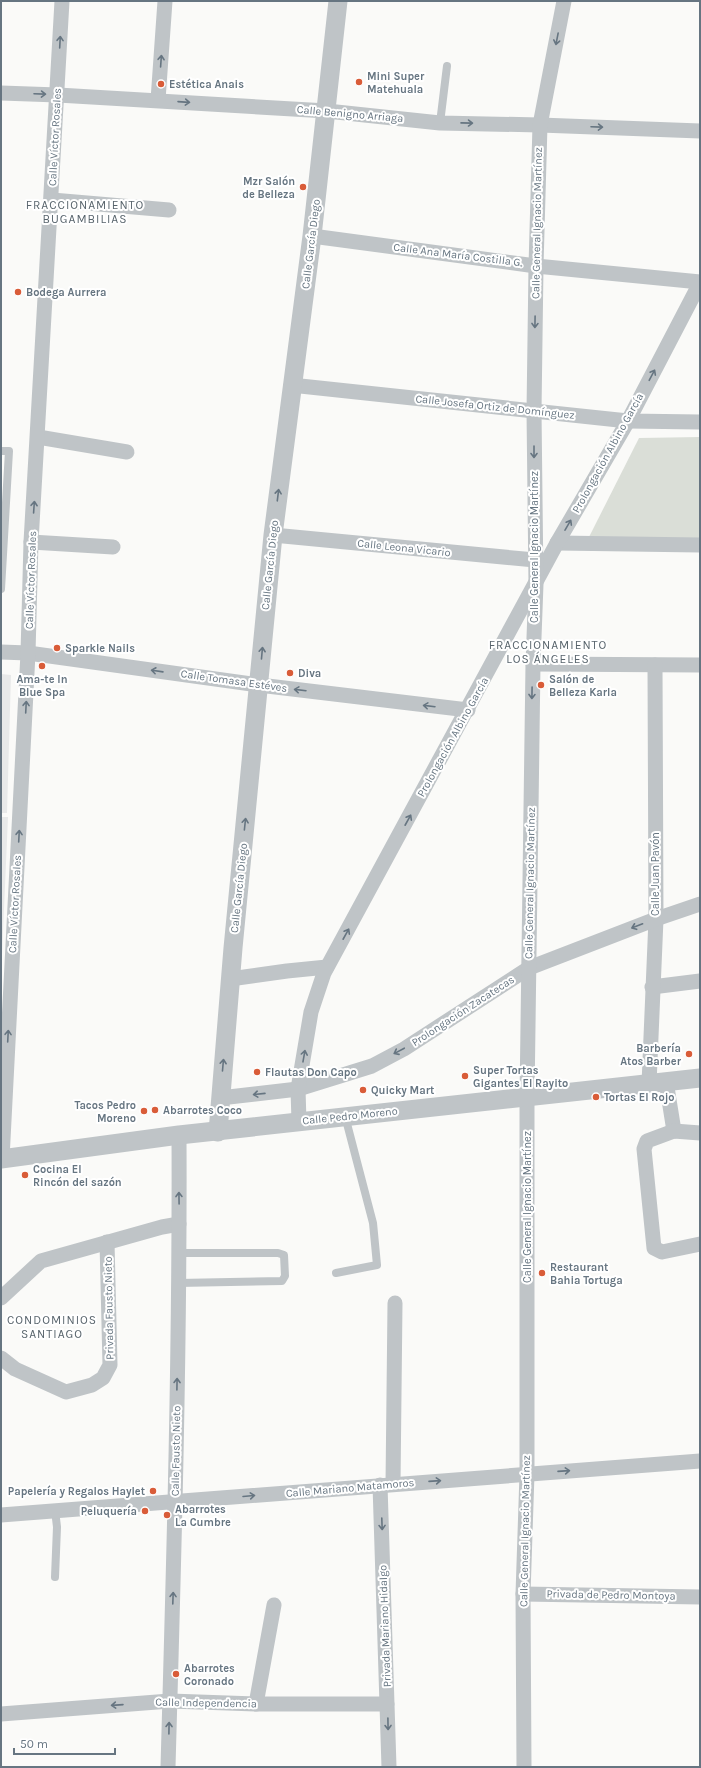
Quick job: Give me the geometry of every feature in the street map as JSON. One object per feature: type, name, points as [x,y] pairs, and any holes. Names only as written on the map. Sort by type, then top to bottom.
[{"type":"street","name":"Calle Víctor Rosales","points":[[2,1159],[28,653],[32,542],[58,95],[62,1]]},
{"type":"street","points":[[158,100],[165,1]]},
{"type":"street","name":"Calle García Diego","points":[[218,1132],[230,979],[273,535],[291,385],[312,236],[338,1]]},
{"type":"street","name":"Calle General Ignacio Martínez","points":[[524,1767],[523,1594],[527,1474],[527,1098],[533,664],[536,584],[534,412],[536,266],[540,124],[564,1]]},
{"type":"street","name":"Calle Benigno Arriaga","points":[[1,93],[158,100],[327,111],[440,123],[540,124],[700,131]]},
{"type":"street","points":[[52,200],[169,210]]},
{"type":"street","name":"Calle Ana María Costilla G.","points":[[312,236],[536,266],[700,282]]},
{"type":"street","name":"Prolongación Albino García","points":[[299,1122],[298,1089],[311,1012],[327,967],[468,710],[557,543],[628,421],[700,282]]},
{"type":"street","name":"Calle Josefa Ortiz de Domínguez","points":[[291,385],[628,421],[700,422]]},
{"type":"street","points":[[38,437],[127,452]]},
{"type":"street","name":"Calle Leona Vicario","points":[[273,535],[535,560]]},
{"type":"street","points":[[32,542],[113,546]]},
{"type":"street","points":[[557,543],[700,545]]},
{"type":"street","name":"Calle Tomasa Estéves","points":[[1,652],[28,653],[258,685],[468,710]]},
{"type":"street","points":[[533,664],[700,665]]},
{"type":"street","name":"Calle Juan Pavón","points":[[655,665],[656,919],[652,987],[657,1083],[674,1131]]},
{"type":"street","name":"Prolongación Zacatecas","points":[[220,1098],[298,1089],[372,1066],[404,1049],[529,968],[656,919],[700,904]]},
{"type":"street","points":[[230,979],[327,967]]},
{"type":"street","points":[[652,987],[700,981]]},
{"type":"street","name":"Calle Pedro Moreno","points":[[2,1159],[178,1135],[218,1132],[345,1116],[527,1098],[700,1078]]},
{"type":"street","points":[[700,1133],[674,1131],[647,1141],[644,1149],[654,1248],[662,1252],[700,1244]]},
{"type":"street","name":"Calle Fausto Nieto","points":[[168,1767],[175,1503],[179,1253],[178,1135]]},
{"type":"street","name":"Privada Fausto Nieto","points":[[1,1298],[41,1261],[162,1227],[179,1224]]},
{"type":"street","name":"Privada Fausto Nieto","points":[[1,1358],[15,1369],[66,1392],[92,1385],[103,1378],[110,1365],[107,1242]]},
{"type":"street","name":"Privada Mariano Hidalgo","points":[[389,1767],[387,1704],[387,1485],[395,1303]]},
{"type":"street","name":"Calle Mariano Matamoros","points":[[1,1515],[55,1510],[175,1503],[700,1461]]},
{"type":"street","name":"Privada de Pedro Montoya","points":[[523,1594],[700,1597]]},
{"type":"street","points":[[256,1704],[274,1605]]},
{"type":"street","name":"Calle Independencia","points":[[1,1714],[170,1701],[256,1704],[387,1704]]},
{"type":"lane","points":[[440,123],[447,66]]},
{"type":"lane","points":[[1,451],[9,451],[1,589]]},
{"type":"lane","points":[[336,1273],[378,1265],[373,1223],[345,1116]]},
{"type":"lane","points":[[178,1283],[282,1280],[285,1276],[284,1255],[278,1253],[179,1253]]},
{"type":"lane","points":[[55,1510],[57,1527],[55,1577]]},
{"type":"shaded area","points":[[700,437],[700,540],[588,539],[639,438]]},
{"type":"shaded area","points":[[1,674],[11,675],[7,813],[1,813]]},
{"type":"shaded area","points":[[1,817],[8,817],[1,978]]},
{"type":"place","name":"Mini Super Matehuala","points":[[359,82]]},
{"type":"place","name":"Estética Anais","points":[[161,84]]},
{"type":"place","name":"Mzr Salón de Belleza","points":[[303,187]]},
{"type":"place","name":"Bodega Aurrera","points":[[18,292]]},
{"type":"place","name":"Sparkle Nails","points":[[57,648]]},
{"type":"place","name":"Ama-te In Blue Spa","points":[[42,666]]},
{"type":"place","name":"Diva","points":[[290,673]]},
{"type":"place","name":"Salón de Belleza Karla","points":[[541,685]]},
{"type":"place","name":"Barbería Atos Barber","points":[[689,1054]]},
{"type":"place","name":"Flautas Don Capo","points":[[257,1072]]},
{"type":"place","name":"Super Tortas Gigantes El Rayito","points":[[465,1076]]},
{"type":"place","name":"Quicky Mart","points":[[363,1090]]},
{"type":"place","name":"Tortas El Rojo","points":[[596,1097]]},
{"type":"place","name":"Abarrotes Coco","points":[[155,1110]]},
{"type":"place","name":"Tacos Pedro Moreno","points":[[144,1111]]},
{"type":"place","name":"Cocina El Rincón del sazón","points":[[25,1175]]},
{"type":"place","name":"Restaurant Bahia Tortuga","points":[[542,1273]]},
{"type":"place","name":"Papelería y Regalos Haylet","points":[[153,1491]]},
{"type":"place","name":"Peluquería","points":[[145,1511]]},
{"type":"place","name":"Abarrotes La Cumbre","points":[[167,1515]]},
{"type":"place","name":"Abarrotes Coronado","points":[[176,1674]]},
{"type":"district","name":"FRACCIONAMIENTO BUGAMBILIAS","points":[[85,212]]},
{"type":"district","name":"FRACCIONAMIENTO LOS ÁNGELES","points":[[548,652]]},
{"type":"district","name":"CONDOMINIOS SANTIAGO","points":[[52,1327]]}]
